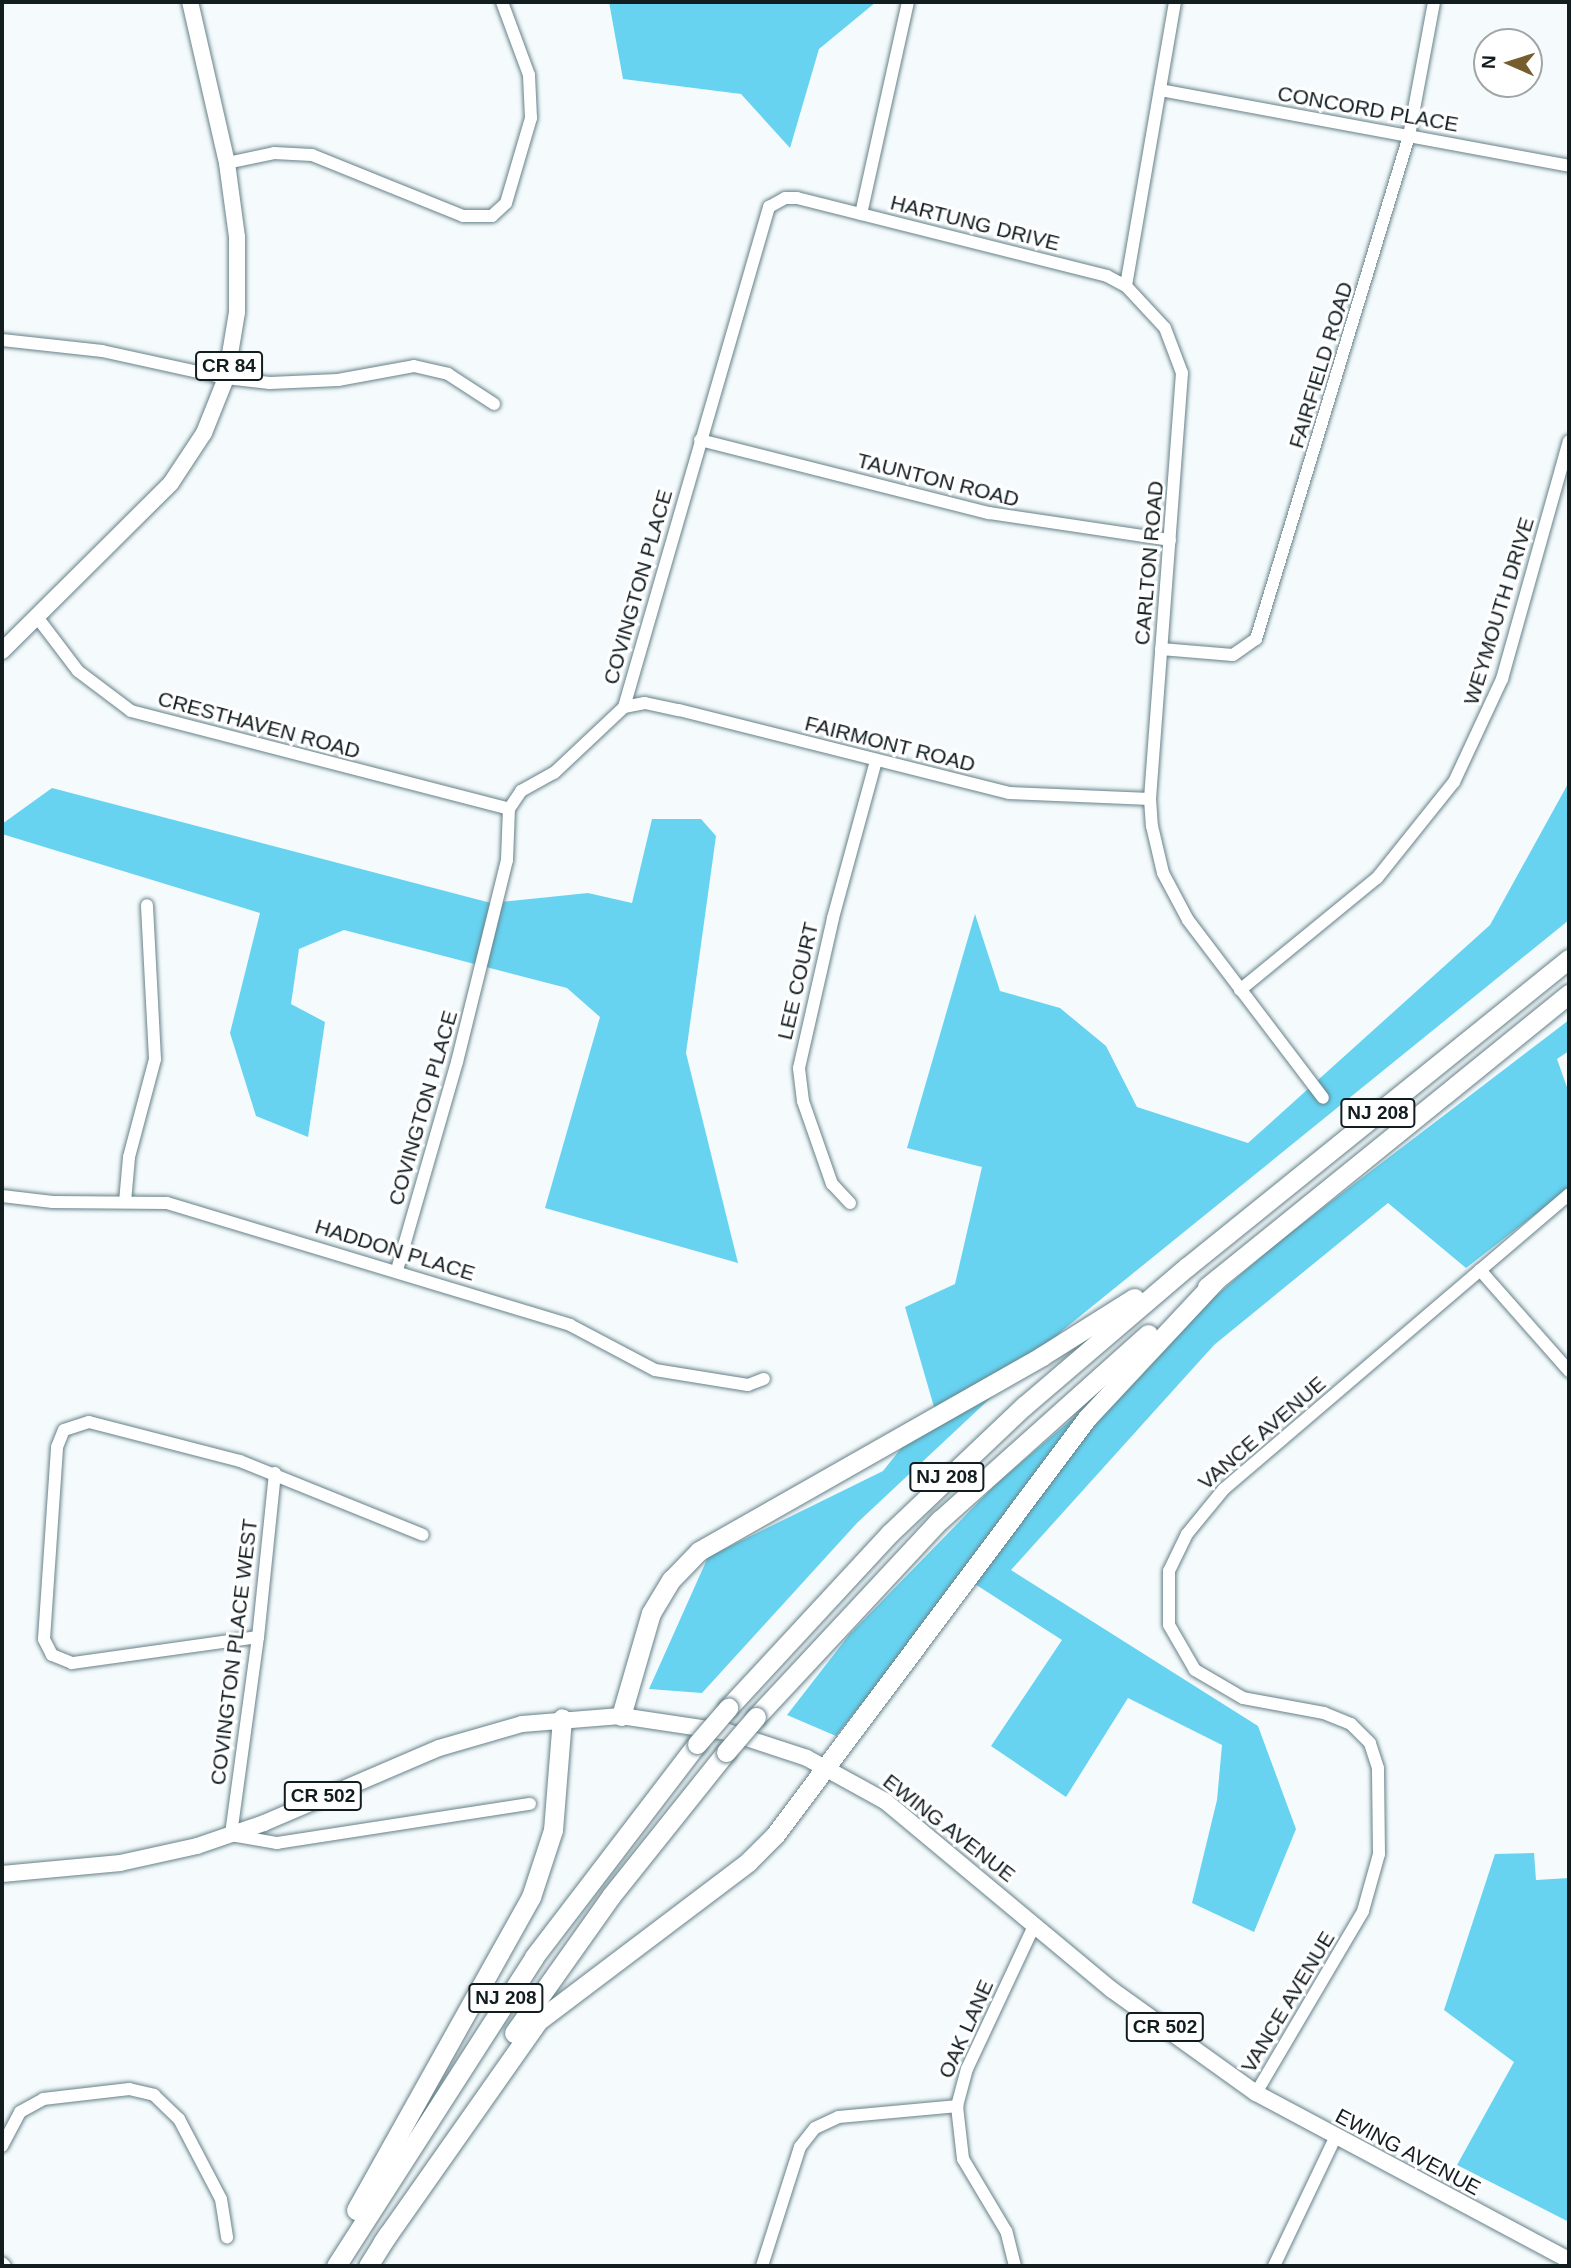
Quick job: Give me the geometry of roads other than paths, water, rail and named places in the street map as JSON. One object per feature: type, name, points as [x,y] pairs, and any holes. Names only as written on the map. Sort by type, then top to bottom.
[{"type":"highway","name":"NJ 208","points":[[336,2266],[534,1957],[697,1744],[922,1501],[1024,1406],[1187,1267],[1569,958]]},
{"type":"highway","name":"NJ 208","points":[[368,2266],[556,1972],[726,1752],[842,1620],[949,1512],[1076,1395],[1569,994]]},
{"type":"highway","points":[[621,1716],[650,1613],[671,1580],[699,1551],[1042,1356],[1187,1267]]},
{"type":"highway","points":[[382,2243],[538,2021],[748,1862],[788,1820],[1087,1418],[1217,1279]]},
{"type":"highway","points":[[324,2266],[531,1897],[552,1830],[562,1718]]},
{"type":"main road","name":"CR 84","points":[[2,651],[171,482],[204,433],[226,378],[234,343],[239,274],[227,163],[190,2]]},
{"type":"main road","name":"EWING AVENUE","points":[[2,1874],[120,1863],[230,1835],[461,1740],[562,1718],[621,1716],[727,1732],[827,1768],[904,1815],[1112,1990],[1256,2093],[1561,2260]]},
{"type":"street","points":[[227,163],[274,153],[312,155],[463,216],[492,216],[506,203],[531,118],[529,75],[502,2]]},
{"type":"street","name":"HARTUNG DRIVE","points":[[908,2],[861,214],[1107,276],[1126,286]]},
{"type":"street","points":[[1126,286],[1175,2]]},
{"type":"street","name":"FAIRFIELD ROAD","points":[[1161,649],[1233,655],[1256,639],[1409,136],[1434,2]]},
{"type":"street","name":"CONCORD PLACE","points":[[1160,90],[1569,166]]},
{"type":"street","name":"COVINGTON PLACE","points":[[397,1270],[457,1062],[504,873],[509,809],[521,791],[554,773],[624,707],[699,440],[769,207],[785,198],[797,198],[861,214]]},
{"type":"street","name":"CARLTON ROAD","points":[[1126,286],[1165,328],[1182,373],[1150,799],[1156,848],[1174,897],[1240,990],[1323,1098]]},
{"type":"street","points":[[2,340],[102,351],[226,378],[304,383],[414,366],[448,374],[494,404]]},
{"type":"street","name":"TAUNTON ROAD","points":[[699,440],[989,513],[1170,540]]},
{"type":"street","name":"WEYMOUTH DRIVE","points":[[1240,990],[1377,878],[1407,846],[1454,782],[1502,679],[1569,441]]},
{"type":"street","name":"CRESTHAVEN ROAD","points":[[37,617],[78,671],[131,710],[509,809]]},
{"type":"street","name":"FAIRMONT ROAD","points":[[624,707],[645,702],[1019,795],[1150,799]]},
{"type":"street","name":"LEE COURT","points":[[850,1203],[832,1184],[803,1101],[799,1068],[833,918],[876,761]]},
{"type":"street","points":[[125,1202],[129,1157],[155,1059],[152,940],[146,905]]},
{"type":"street","name":"VANCE AVENUE","points":[[1256,2093],[1363,1911],[1379,1854],[1378,1769],[1370,1743],[1351,1724],[1324,1713],[1243,1698],[1224,1691],[1195,1670],[1169,1625],[1169,1571],[1187,1534],[1224,1489],[1569,1194]]},
{"type":"street","name":"HADDON PLACE","points":[[2,1196],[53,1202],[167,1203],[397,1270],[570,1325],[655,1370],[748,1385],[764,1379]]},
{"type":"street","points":[[1480,1270],[1569,1371]]},
{"type":"street","points":[[258,1637],[72,1663],[52,1655],[44,1639],[57,1447],[64,1430],[89,1422],[275,1474],[423,1535]]},
{"type":"street","name":"COVINGTON PLACE WEST","points":[[230,1835],[258,1637],[275,1474]]},
{"type":"street","name":"EWING AVENUE","points":[[230,1835],[277,1843],[530,1804]]},
{"type":"street","name":"OAK LANE","points":[[1015,2266],[1006,2231],[963,2158],[957,2106],[967,2069],[1035,1924]]},
{"type":"street","points":[[2,2146],[20,2112],[43,2099],[129,2089],[154,2095],[179,2119],[221,2199],[227,2238]]},
{"type":"street","points":[[762,2266],[796,2158],[816,2128],[839,2117],[957,2106]]},
{"type":"street","points":[[1274,2266],[1335,2138]]}]
